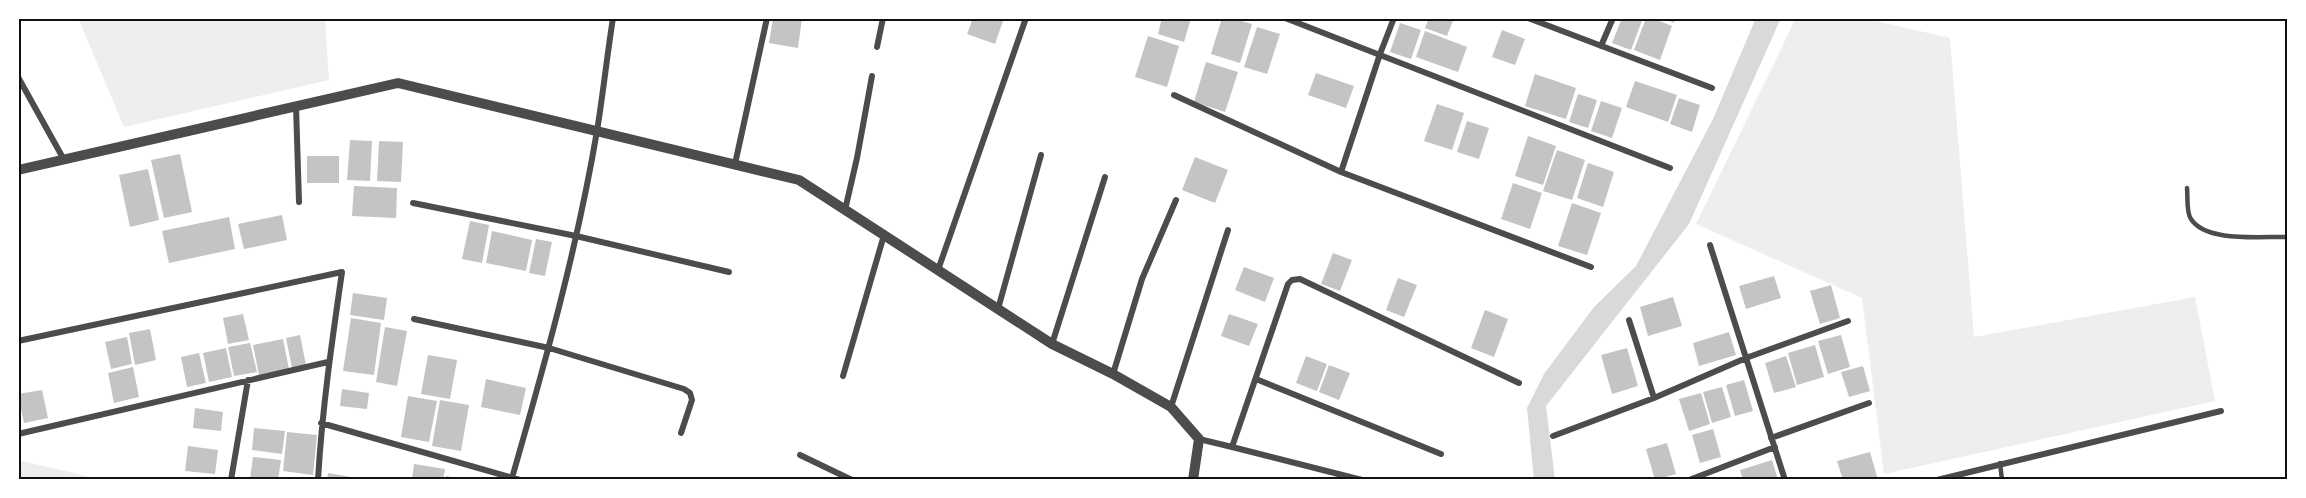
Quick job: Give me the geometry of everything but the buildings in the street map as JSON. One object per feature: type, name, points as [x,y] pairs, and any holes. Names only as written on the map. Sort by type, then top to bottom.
[{"type":"street","points":[[512,478],[549,348],[576,236],[597,131],[613,18]]},
{"type":"street","points":[[735,164],[767,18]]},
{"type":"street","points":[[877,47],[882,18]]},
{"type":"street","points":[[938,270],[1026,18]]},
{"type":"street","points":[[1285,18],[1670,168]]},
{"type":"street","points":[[1341,172],[1394,18]]},
{"type":"street","points":[[1528,18],[1712,88]]},
{"type":"street","points":[[1601,46],[1613,18]]},
{"type":"street","points":[[845,210],[872,76]]},
{"type":"street","points":[[18,77],[63,158]]},
{"type":"street","points":[[18,170],[398,83],[799,180],[1052,344],[1113,374],[1171,407],[1199,440],[1362,480]]},
{"type":"street","points":[[1174,95],[1341,172],[1591,267]]},
{"type":"street","points":[[296,106],[299,202]]},
{"type":"street","points":[[998,309],[1041,155]]},
{"type":"street","points":[[1052,344],[1105,177]]},
{"type":"street","points":[[1113,374],[1142,279],[1176,200]]},
{"type":"street","points":[[413,203],[576,236],[729,272]]},
{"type":"street","points":[[1171,407],[1228,230]]},
{"type":"street","points":[[843,376],[884,235]]},
{"type":"street","points":[[1710,245],[1785,480]]},
{"type":"street","points":[[18,341],[342,272],[328,362],[321,423],[318,480]]},
{"type":"street","points":[[1232,447],[1288,284],[1292,280],[1300,279],[1520,382]]},
{"type":"street","points":[[414,319],[549,348],[684,389],[690,393],[692,400],[681,433]]},
{"type":"street","points":[[1629,320],[1654,398]]},
{"type":"street","points":[[1553,436],[1654,398],[1746,358],[1848,321]]},
{"type":"street","points":[[18,434],[328,362]]},
{"type":"street","points":[[1256,379],[1441,454]]},
{"type":"street","points":[[231,480],[248,380]]},
{"type":"street","points":[[1772,438],[1869,403]]},
{"type":"street","points":[[1937,480],[2221,411]]},
{"type":"street","points":[[321,423],[520,480]]},
{"type":"street","points":[[1192,480],[1199,440]]},
{"type":"street","points":[[1689,480],[1774,447]]},
{"type":"street","points":[[800,455],[852,480]]},
{"type":"lane","points":[[2187,188],[2190,218],[2199,229],[2213,235],[2288,237]]},
{"type":"lane","points":[[2001,463],[2002,480]]},
{"type":"shaded area","points":[[78,18],[325,18],[329,80],[124,127]]},
{"type":"shaded area","points":[[1756,18],[1781,18],[1689,224],[1546,406],[1555,480],[1534,480],[1527,408],[1544,374],[1594,307],[1636,266],[1713,119]]},
{"type":"shaded area","points":[[1796,18],[1863,18],[1950,38],[1974,337],[2195,297],[2215,401],[1884,474],[1862,298],[1696,224]]},
{"type":"shaded area","points":[[18,460],[103,480],[18,480]]}]
